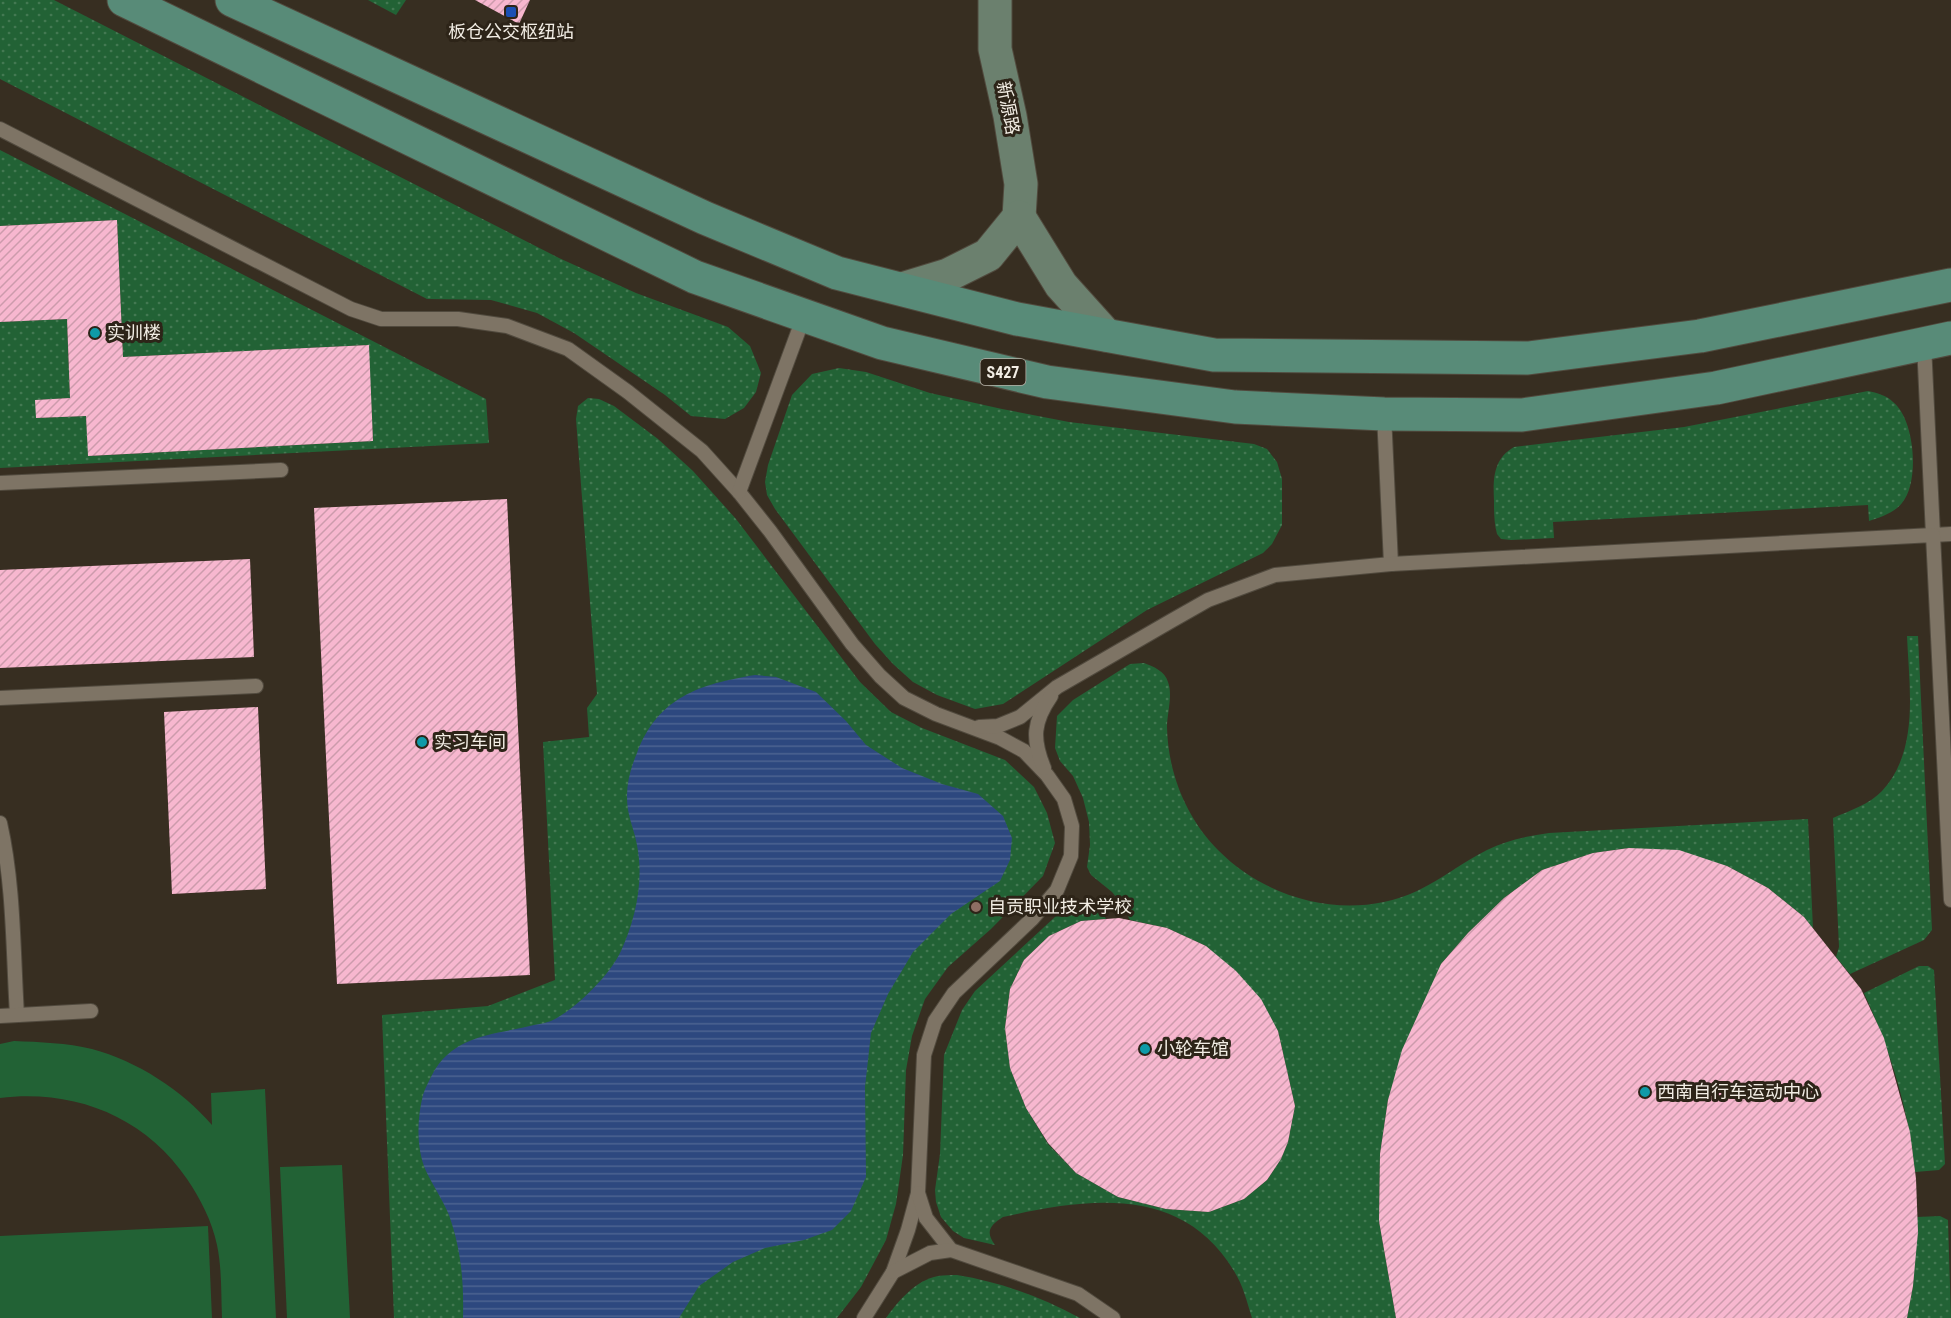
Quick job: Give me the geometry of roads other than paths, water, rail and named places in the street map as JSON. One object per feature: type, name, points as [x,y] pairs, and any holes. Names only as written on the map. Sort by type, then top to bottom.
[{"type":"main road","name":"S427","points":[[124,0],[695,277],[882,344],[1047,382],[1235,407],[1384,414],[1522,415],[1716,388],[1938,341]]},
{"type":"main road","points":[[232,0],[705,218],[837,273],[1017,319],[1214,355],[1528,358],[1700,336],[1951,285]]},
{"type":"street","name":"新源路","points":[[995,0],[995,49],[1010,116],[1021,184],[1019,217]]},
{"type":"street","points":[[902,290],[948,275],[988,255],[1019,217],[1061,285],[1106,335]]},
{"type":"lane","points":[[0,129],[351,309],[381,319],[458,319],[507,326],[568,349],[628,392],[702,451],[770,531],[852,644],[880,676],[904,698],[936,714],[1000,738],[1024,751],[1047,775],[1064,799],[1072,826],[1071,856],[1057,890],[1032,919],[954,993],[935,1021],[924,1055],[918,1193],[893,1272],[864,1318]]},
{"type":"lane","points":[[739,492],[804,316]]},
{"type":"lane","points":[[1938,341],[1933,535],[1951,900]]},
{"type":"lane","points":[[1384,414],[1390,564]]},
{"type":"lane","points":[[0,483],[281,470]]},
{"type":"lane","points":[[971,727],[998,726],[1020,717],[1057,687],[1199,605],[1275,574],[1390,564],[1951,534]]},
{"type":"lane","points":[[0,698],[256,686]]},
{"type":"lane","points":[[1047,775],[1036,748],[1037,726],[1042,709],[1057,687]]},
{"type":"lane","points":[[0,823],[5,844],[10,892],[17,1015]]},
{"type":"lane","points":[[0,1016],[91,1011]]},
{"type":"lane","points":[[918,1193],[926,1218],[951,1250]]},
{"type":"lane","points":[[893,1272],[930,1253],[951,1250],[1078,1294],[1113,1318]]},
{"type":"water","points":[[755,675],[776,677],[816,692],[846,721],[866,745],[902,768],[942,784],[978,794],[1003,816],[1012,838],[1010,860],[1000,881],[951,914],[913,952],[888,994],[871,1033],[865,1087],[866,1177],[851,1211],[832,1230],[804,1240],[765,1248],[733,1262],[699,1286],[679,1318],[463,1318],[462,1279],[456,1240],[449,1215],[426,1171],[420,1153],[419,1123],[426,1087],[441,1061],[451,1051],[476,1038],[551,1021],[571,1009],[609,971],[621,951],[637,899],[639,859],[627,795],[632,767],[646,734],[657,718],[683,696],[716,683]]},
{"type":"place","name":"板仓公交枢纽站","points":[[511,12]]},
{"type":"place","name":"实训楼","points":[[95,333]]},
{"type":"place","name":"实习车间","points":[[422,742]]},
{"type":"place","name":"自贡职业技术学校","points":[[976,907]]},
{"type":"place","name":"小轮车馆","points":[[1145,1049]]},
{"type":"place","name":"西南自行车运动中心","points":[[1645,1092]]}]
